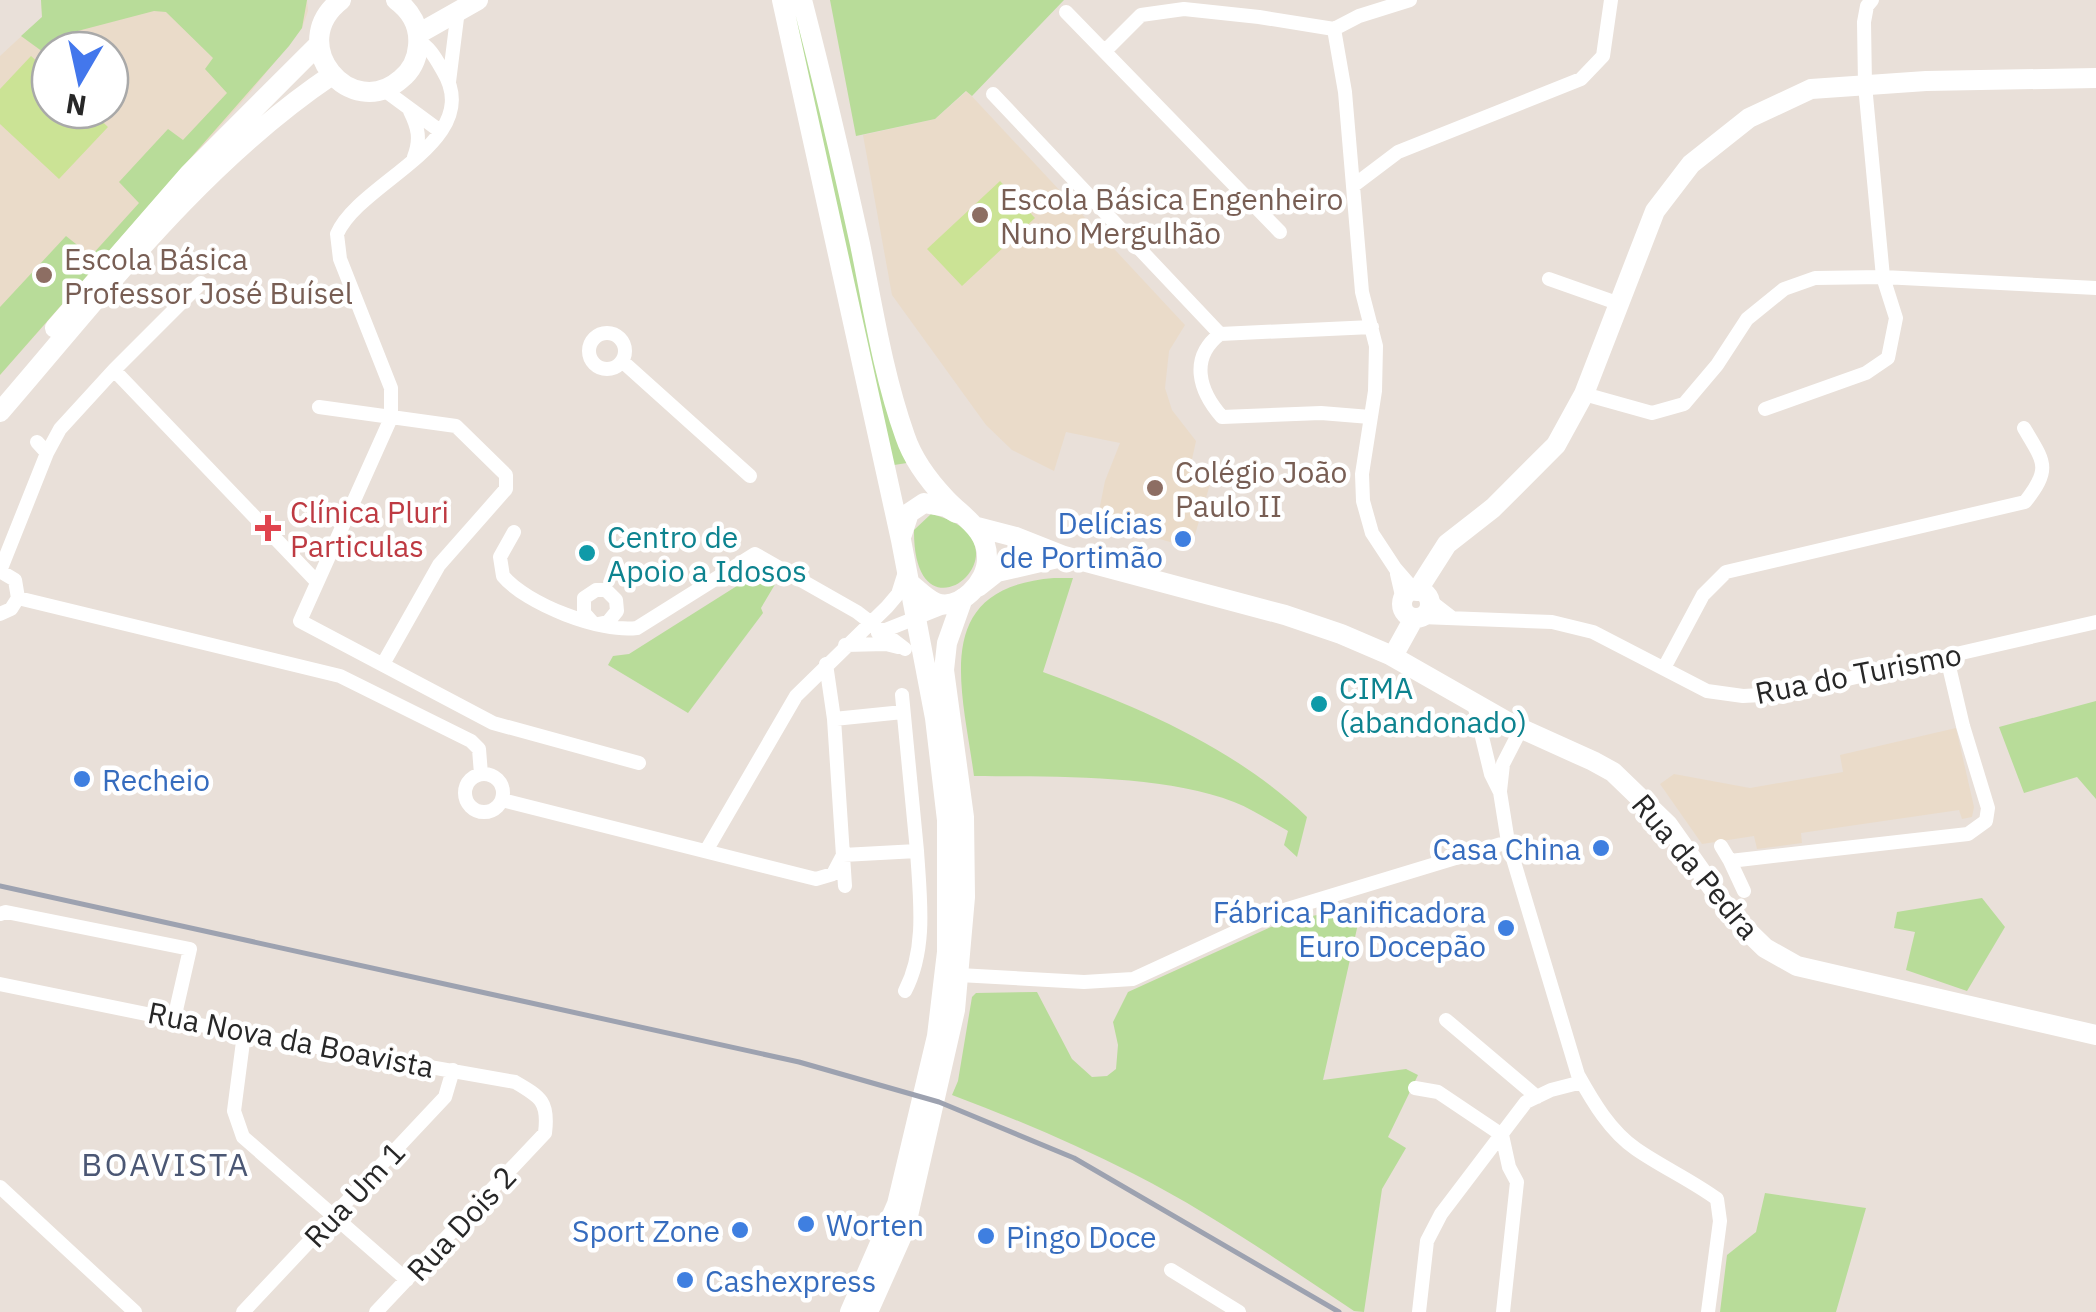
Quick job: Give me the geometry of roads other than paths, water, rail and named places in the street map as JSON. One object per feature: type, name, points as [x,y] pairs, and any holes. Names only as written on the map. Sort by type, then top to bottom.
[{"type":"main road","points":[[342,0],[323,8],[321,56],[332,75],[350,88],[384,89],[410,70],[418,38],[410,13],[396,0]]},
{"type":"main road","points":[[418,38],[478,0]]},
{"type":"main road","points":[[782,0],[927,671],[947,820],[949,884],[932,1083]]},
{"type":"main road","points":[[802,0],[841,155],[894,405],[911,454],[944,497],[984,538],[987,558],[986,570],[963,598],[947,643],[944,670],[964,817],[965,884],[959,975],[924,1119],[905,1228],[870,1309]]},
{"type":"main road","points":[[0,415],[8,392],[188,174],[319,44]]},
{"type":"main road","points":[[8,392],[216,168],[262,126],[332,75]]},
{"type":"main road","points":[[1393,656],[1447,544],[1493,508],[1556,446],[1584,394],[1655,211],[1691,164],[1750,118],[1811,89],[2096,78]]},
{"type":"main road","points":[[901,540],[908,513],[924,503],[946,507],[972,523]]},
{"type":"main road","name":"Rua da Pedra","points":[[972,523],[1064,556],[1340,634],[1393,656],[1474,704],[1592,761],[1623,781],[1668,825],[1733,917],[1765,948],[1796,966],[2096,1035]]},
{"type":"main road","points":[[908,577],[938,604],[963,598],[997,572],[1064,556]]},
{"type":"main road","points":[[850,1312],[897,1204],[924,1119]]},
{"type":"street","points":[[1106,50],[1142,15],[1184,10],[1334,30],[1359,16],[1410,0]]},
{"type":"street","points":[[1353,186],[1398,152],[1582,79],[1603,56],[1611,0]]},
{"type":"street","points":[[1765,409],[1866,373],[1888,358],[1896,318],[1883,277],[1866,85],[1864,22],[1872,0]]},
{"type":"street","points":[[458,10],[449,83],[452,113],[412,161],[351,214],[337,234],[340,259],[391,388],[391,418],[300,622],[493,723],[639,763]]},
{"type":"street","points":[[1066,12],[1280,232]]},
{"type":"street","points":[[1334,30],[1345,92],[1362,292],[1376,346],[1375,391],[1362,474],[1363,501],[1372,533],[1418,602]]},
{"type":"street","points":[[418,38],[431,50],[449,83]]},
{"type":"street","points":[[384,89],[440,131]]},
{"type":"street","points":[[993,94],[1220,334]]},
{"type":"street","points":[[409,110],[418,130],[419,145],[412,161]]},
{"type":"street","points":[[1584,394],[1652,413],[1684,404],[1717,365],[1747,319],[1784,289],[1815,278],[1883,277],[2096,288]]},
{"type":"street","points":[[1549,278],[1618,304]]},
{"type":"street","points":[[0,614],[11,610],[18,598],[15,580],[0,571],[42,448],[201,283]]},
{"type":"street","points":[[1370,417],[1321,413],[1222,417],[1207,400],[1200,366],[1207,344],[1220,334],[1372,326]]},
{"type":"street","points":[[622,361],[750,476]]},
{"type":"street","points":[[114,370],[317,582]]},
{"type":"street","points":[[319,407],[456,426],[506,475],[506,489],[439,565],[383,664]]},
{"type":"street","points":[[1664,668],[1704,595],[1726,572],[2025,502],[2042,481],[2042,458],[2024,428]]},
{"type":"street","points":[[514,532],[500,557],[499,567],[508,582],[564,614],[628,629],[646,624],[755,554],[876,627],[927,671]]},
{"type":"street","points":[[876,627],[908,577]]},
{"type":"street","points":[[18,598],[360,684],[470,741],[479,749],[481,774]]},
{"type":"street","points":[[706,851],[796,696],[844,646],[876,627],[915,618],[963,598]]},
{"type":"street","name":"Rua do Turismo","points":[[1418,602],[1452,618],[1552,622],[1592,632],[1707,691],[1743,696],[1782,694],[2096,622]]},
{"type":"street","points":[[844,646],[886,644],[906,649]]},
{"type":"street","points":[[1730,861],[1968,834],[1986,822],[1988,808],[1962,726],[1947,658]]},
{"type":"street","points":[[826,664],[834,718],[845,886]]},
{"type":"street","points":[[902,695],[920,911],[916,970],[905,991]]},
{"type":"street","points":[[1474,704],[1491,774],[1500,792]]},
{"type":"street","points":[[834,718],[904,712]]},
{"type":"street","points":[[1521,728],[1504,764],[1500,792],[1508,842],[1582,1082],[1596,1106],[1635,1148],[1717,1198],[1720,1221],[1708,1312]]},
{"type":"street","points":[[481,774],[499,780],[502,800],[487,812],[469,805],[465,798],[466,786],[481,774]]},
{"type":"street","points":[[502,800],[816,880],[833,874],[844,855]]},
{"type":"street","points":[[959,975],[1084,982],[1133,979],[1280,912],[1508,842]]},
{"type":"street","points":[[1722,846],[1744,891]]},
{"type":"street","points":[[844,855],[917,851]]},
{"type":"street","points":[[0,914],[6,912],[190,949],[174,1019]]},
{"type":"street","name":"Rua Nova da Boavista","points":[[0,984],[244,1034],[516,1082],[539,1096],[548,1113],[546,1133]]},
{"type":"street","points":[[1446,1020],[1537,1097]]},
{"type":"street","points":[[244,1034],[234,1111],[243,1137],[407,1280]]},
{"type":"street","name":"Rua Um 1","points":[[243,1312],[445,1096],[453,1070]]},
{"type":"street","points":[[1419,1312],[1427,1241],[1441,1214],[1516,1113],[1537,1097],[1582,1082]]},
{"type":"street","points":[[1416,1088],[1438,1092],[1502,1135],[1509,1167],[1517,1182],[1502,1312]]},
{"type":"street","name":"Rua Dois 2","points":[[376,1312],[546,1133]]},
{"type":"street","points":[[0,1187],[135,1312]]},
{"type":"street","points":[[1171,1270],[1239,1312]]},
{"type":"railway","points":[[0,886],[799,1062],[939,1102],[1074,1158],[1339,1312]]},
{"type":"place","name":"Escola Básica Engenheiro Nuno Mergulhão","points":[[980,215]]},
{"type":"place","name":"Escola Básica Professor José Buísel","points":[[44,275]]},
{"type":"place","name":"Colégio João Paulo II","points":[[1155,488]]},
{"type":"place","name":"Clínica Pluri Particulas","points":[[268,528]]},
{"type":"place","name":"Delícias de Portimão","points":[[1183,539]]},
{"type":"place","name":"Centro de Apoio a Idosos","points":[[587,553]]},
{"type":"place","name":"CIMA (abandonado)","points":[[1319,704]]},
{"type":"place","name":"Recheio","points":[[82,779]]},
{"type":"place","name":"Casa China","points":[[1601,848]]},
{"type":"place","name":"Fábrica Panificadora Euro Docepão","points":[[1506,928]]},
{"type":"place","name":"Worten","points":[[806,1224]]},
{"type":"place","name":"Sport Zone","points":[[740,1230]]},
{"type":"place","name":"Pingo Doce","points":[[986,1236]]},
{"type":"place","name":"Cashexpress","points":[[685,1280]]},
{"type":"district","name":"BOAVISTA","points":[[166,1164]]}]
